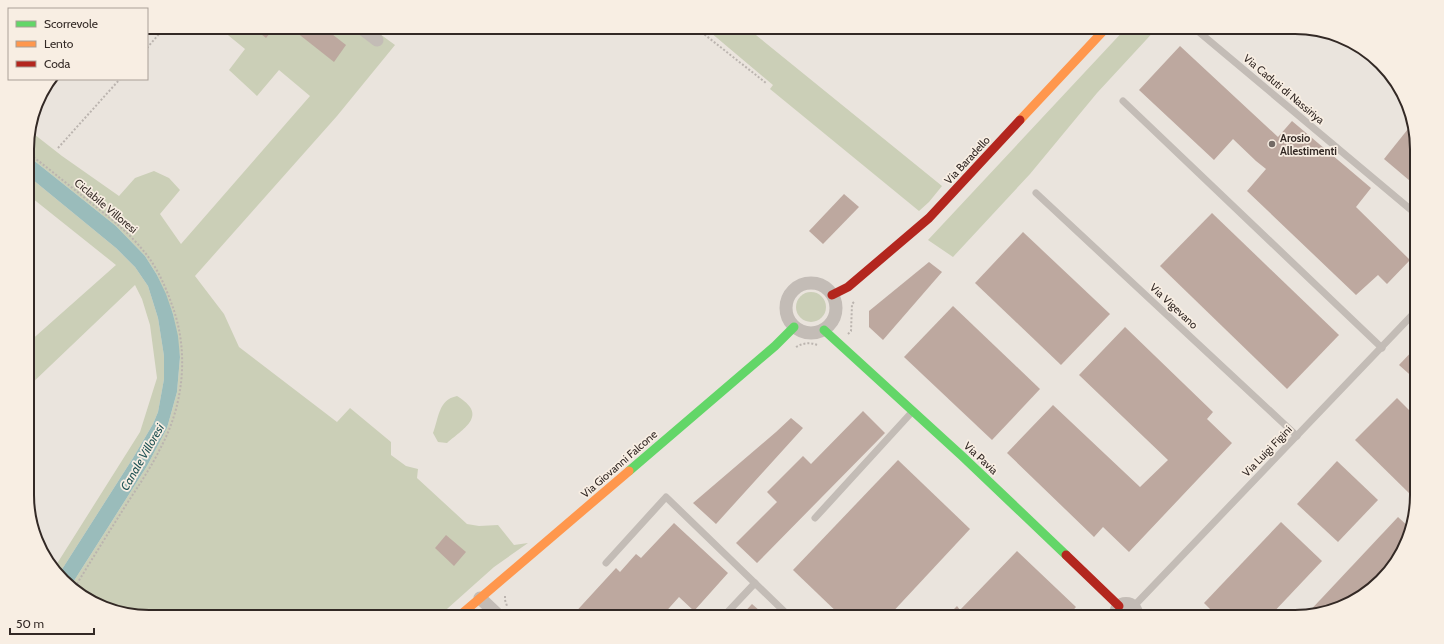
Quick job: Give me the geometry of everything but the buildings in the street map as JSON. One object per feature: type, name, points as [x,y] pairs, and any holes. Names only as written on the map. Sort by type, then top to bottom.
[{"type":"street","points":[[369,34],[377,40]]},
{"type":"street","name":"Via Baradello","points":[[832,295],[848,287],[928,218],[1099,34]]},
{"type":"street","points":[[810,282],[827,288],[832,295],[836,302],[836,310],[834,318],[824,330],[817,333],[801,331],[794,327],[789,320],[786,312],[786,303],[794,288],[810,282]]},
{"type":"street","name":"Via Giovanni Falcone","points":[[466,610],[769,351],[794,327]]},
{"type":"street","name":"Via Pavia","points":[[824,330],[913,411],[1116,610]]},
{"type":"street","points":[[480,598],[493,610]]},
{"type":"street","points":[[1118,610],[1124,604],[1129,603],[1134,610]]},
{"type":"lane","name":"Via Caduti di Nassiriya","points":[[1201,34],[1410,209]]},
{"type":"lane","points":[[1123,101],[1382,348]]},
{"type":"lane","name":"Via Vigevano","points":[[1036,193],[1297,436]]},
{"type":"lane","name":"Via Luigi Figini","points":[[1136,610],[1297,436],[1410,318]]},
{"type":"lane","points":[[815,518],[913,411]]},
{"type":"lane","points":[[606,563],[666,497],[783,610]]},
{"type":"lane","points":[[730,610],[755,583]]},
{"type":"path","points":[[148,47],[159,34]]},
{"type":"path","points":[[704,34],[766,83]]},
{"type":"path","points":[[58,148],[119,80]]},
{"type":"path","name":"Ciclabile Villoresi","points":[[34,158],[118,224],[143,250],[152,262],[168,294],[176,314],[180,336],[182,357],[181,377],[176,410],[169,429],[149,468],[77,584]]},
{"type":"path","points":[[851,331],[852,304]]},
{"type":"green space","points":[[227,34],[359,34],[372,44],[380,34],[395,45],[337,116],[195,276],[224,314],[239,347],[337,422],[350,408],[391,442],[391,455],[406,466],[418,469],[417,478],[467,524],[479,526],[498,525],[514,545],[528,543],[494,567],[446,610],[134,609],[105,601],[92,595],[74,581],[147,466],[167,428],[177,392],[180,357],[173,314],[157,275],[145,256],[116,226],[34,161],[35,135],[119,196],[135,178],[154,171],[169,178],[180,190],[160,214],[181,244],[310,96],[279,70],[257,96],[229,70],[245,49]]},
{"type":"green space","points":[[712,34],[755,34],[942,186],[929,202],[919,211],[770,89],[773,85]]},
{"type":"green space","points":[[1120,34],[1152,34],[1097,93],[1030,174],[953,257],[928,240]]},
{"type":"green space","points":[[34,181],[116,248],[135,267],[148,286],[158,318],[164,356],[164,379],[158,412],[153,424],[62,569],[57,564],[140,432],[157,378],[150,325],[142,299],[135,285],[34,381],[34,338],[116,265],[34,200]]},
{"type":"green space","points":[[811,292],[817,293],[825,301],[825,313],[817,321],[811,322],[805,321],[797,313],[796,307],[797,301],[805,293]]},
{"type":"green space","points":[[457,396],[471,409],[471,421],[461,432],[447,443],[438,442],[433,433],[440,410],[446,401]]},
{"type":"water","name":"Canale Villoresi","points":[[34,161],[116,226],[145,256],[157,275],[173,314],[178,336],[180,357],[177,392],[167,428],[147,466],[74,581],[62,569],[153,424],[158,412],[164,379],[164,356],[158,318],[148,286],[135,267],[116,248],[34,181]]},
{"type":"traffic: fast","points":[[629,471],[775,346],[794,327]]},
{"type":"traffic: fast","points":[[824,330],[962,456],[1066,555]]},
{"type":"traffic: slow","points":[[1020,120],[1100,34]]},
{"type":"traffic: slow","points":[[466,610],[629,471]]},
{"type":"traffic: jam","points":[[832,295],[848,287],[929,218],[1020,120]]},
{"type":"traffic: jam","points":[[1066,555],[1119,606]]},
{"type":"place","name":"Arosio Allestimenti","points":[[1272,144]]}]
